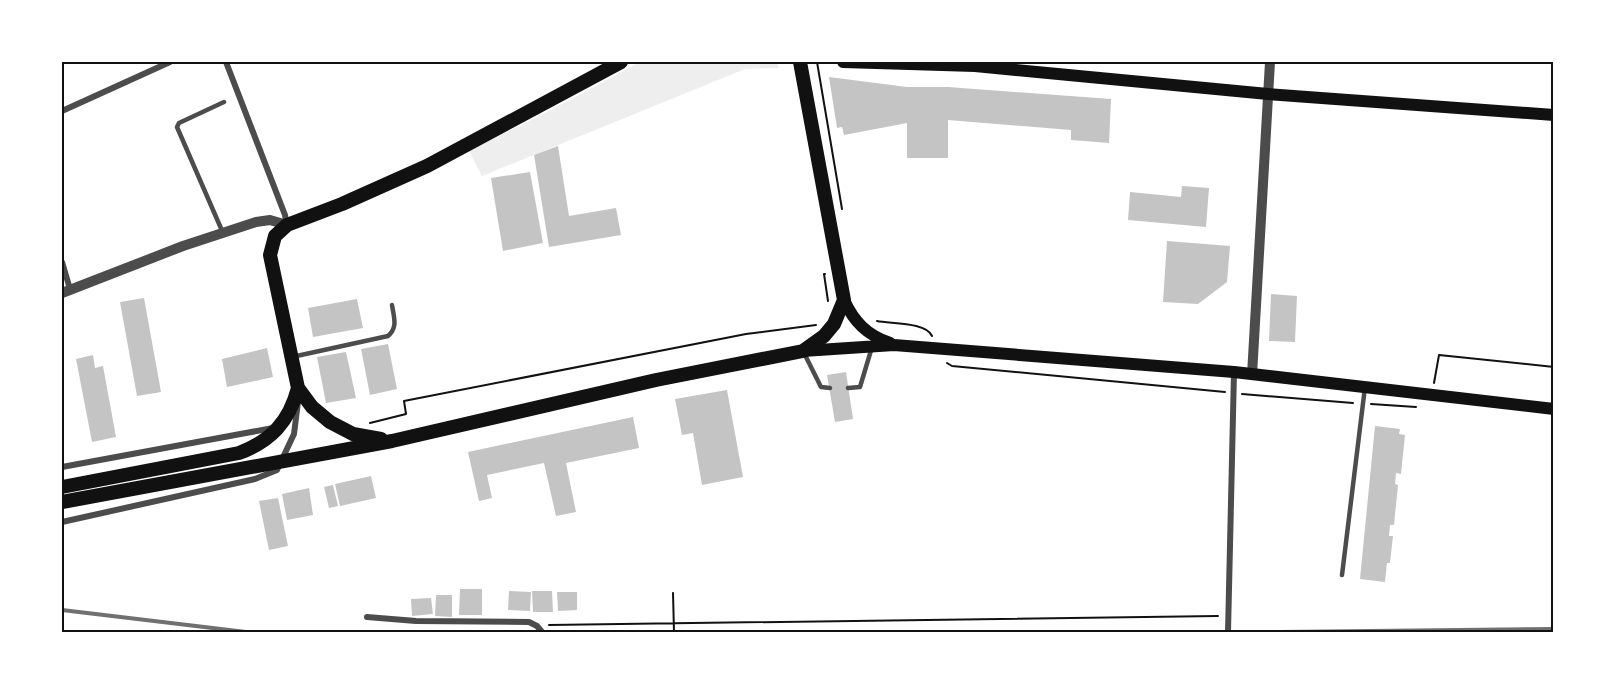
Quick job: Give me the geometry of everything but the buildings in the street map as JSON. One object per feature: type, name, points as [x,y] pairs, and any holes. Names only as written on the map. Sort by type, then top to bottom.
[{"type":"main road","points":[[392,441],[365,437],[341,429],[312,407],[298,388],[270,255],[275,236],[287,225],[342,204],[427,166],[621,62]]},
{"type":"main road","points":[[800,62],[844,300],[856,322],[878,339],[894,345]]},
{"type":"main road","points":[[843,62],[981,64],[1268,94],[1554,115]]},
{"type":"main road","points":[[803,351],[824,336],[834,324],[844,300]]},
{"type":"main road","points":[[62,502],[392,441],[667,378],[803,351],[894,345],[1234,372],[1554,409]]},
{"type":"main road","points":[[62,487],[239,453],[257,447],[279,427],[292,406],[298,388]]},
{"type":"street","points":[[62,111],[170,62]]},
{"type":"street","points":[[62,262],[66,291],[256,222],[270,220],[287,225],[226,62]]},
{"type":"street","points":[[1252,375],[1270,62]]},
{"type":"street","points":[[1228,633],[1234,372]]},
{"type":"street","points":[[62,522],[255,478],[277,470],[297,423],[298,388]]},
{"type":"street","points":[[62,468],[279,427]]},
{"type":"street","points":[[368,617],[416,621],[529,622],[537,626],[542,633]]},
{"type":"lane","points":[[223,233],[177,127],[179,123],[224,102]]},
{"type":"lane","points":[[292,357],[388,336],[394,331],[396,325],[392,305]]},
{"type":"lane","points":[[848,388],[860,387],[872,347]]},
{"type":"lane","points":[[803,351],[821,387],[830,388]]},
{"type":"lane","points":[[1342,575],[1365,387]]},
{"type":"path","points":[[817,62],[844,218]]},
{"type":"path","points":[[825,274],[829,306]]},
{"type":"path","points":[[873,320],[923,327],[930,332],[937,348]]},
{"type":"path","points":[[341,429],[406,414],[404,401],[746,334],[820,324]]},
{"type":"path","points":[[673,593],[674,633]]},
{"type":"path","points":[[537,626],[1228,616]]},
{"type":"shaded area","points":[[640,62],[777,62],[779,68],[745,69],[482,176],[469,151]]},
{"type":"railway","points":[[62,610],[246,632]]},
{"type":"railway","points":[[1280,632],[1554,629]]}]
